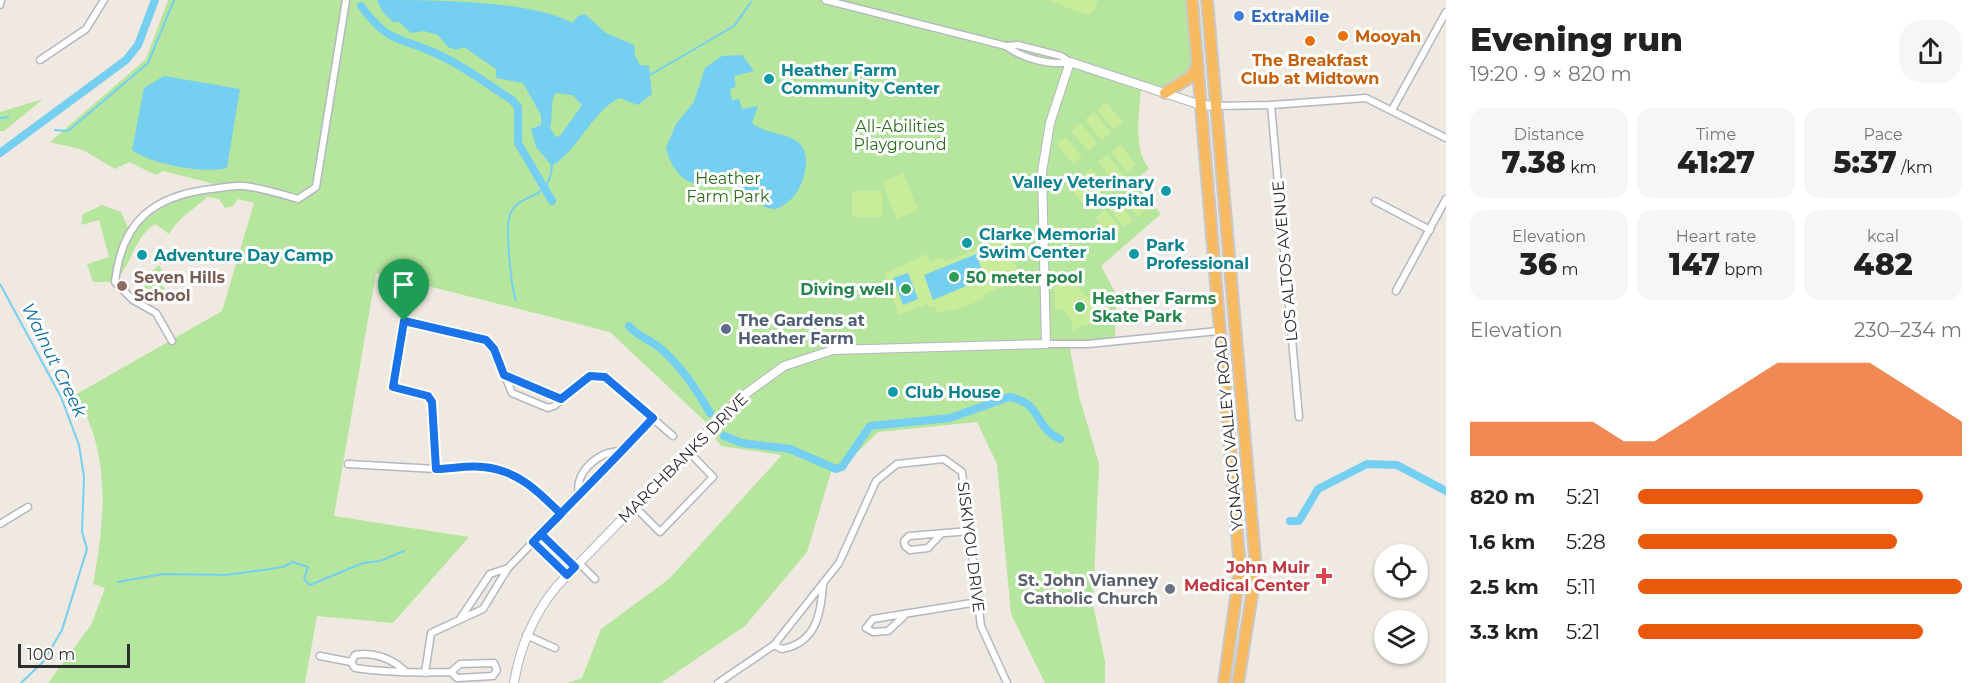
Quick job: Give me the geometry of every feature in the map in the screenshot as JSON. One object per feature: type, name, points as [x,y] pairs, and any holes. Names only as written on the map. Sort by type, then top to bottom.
[{"type":"highway","name":"YGNACIO VALLEY ROAD","points":[[1192,0],[1218,331],[1240,568],[1224,683]]},
{"type":"highway","name":"YGNACIO VALLEY ROAD","points":[[1207,0],[1256,569],[1238,683]]},
{"type":"highway","points":[[1165,93],[1192,76],[1197,65]]},
{"type":"street","points":[[0,5],[1,0]]},
{"type":"street","points":[[40,60],[86,29],[95,18],[104,0]]},
{"type":"street","points":[[172,341],[156,313],[133,300],[115,282],[117,259],[130,231],[144,212],[182,193],[243,186],[298,199],[316,187],[346,0]]},
{"type":"street","points":[[825,0],[1006,46],[1018,45],[1061,56],[1070,62],[1201,105],[1271,105],[1357,97],[1373,100],[1446,138]]},
{"type":"street","points":[[1392,110],[1446,12]]},
{"type":"street","points":[[1046,344],[1042,172],[1050,123],[1070,62]]},
{"type":"street","name":"LOS ALTOS AVENUE","points":[[1271,105],[1299,417]]},
{"type":"street","points":[[1396,291],[1446,198]]},
{"type":"street","points":[[1375,201],[1430,230]]},
{"type":"street","points":[[434,469],[432,402],[428,396],[393,387],[404,321],[486,340],[494,349],[508,388],[516,396],[548,408],[590,376],[602,376],[673,436]]},
{"type":"street","name":"MARCHBANKS DRIVE","points":[[514,683],[518,657],[526,635],[548,597],[747,392],[784,366],[833,350],[1097,343],[1218,331]]},
{"type":"street","points":[[504,375],[561,399]]},
{"type":"street","points":[[424,673],[430,633],[483,609],[508,568],[653,418]]},
{"type":"street","points":[[579,496],[576,484],[580,475],[601,454],[622,451]]},
{"type":"street","points":[[635,507],[660,532],[713,477],[688,452]]},
{"type":"street","name":"SISKIYOU DRIVE","points":[[718,683],[774,645],[839,563],[876,482],[897,464],[944,459],[962,472],[981,626],[1007,683]]},
{"type":"street","points":[[348,464],[434,469],[483,466],[519,477],[532,484],[561,514]]},
{"type":"street","points":[[0,524],[28,507]]},
{"type":"street","points":[[941,534],[928,548],[910,550],[905,546],[904,541],[909,536],[970,531]]},
{"type":"street","points":[[541,534],[596,579]]},
{"type":"street","points":[[533,542],[567,575]]},
{"type":"street","points":[[460,620],[490,574],[508,568]]},
{"type":"street","name":"SISKIYOU DRIVE","points":[[774,645],[782,649],[795,646],[809,636],[821,613],[824,582]]},
{"type":"street","points":[[904,616],[888,631],[873,632],[866,628],[873,619],[904,616],[978,602]]},
{"type":"street","points":[[526,635],[555,648]]},
{"type":"street","points":[[351,662],[355,656],[361,654],[394,660],[404,670]]},
{"type":"street","points":[[320,656],[351,662],[355,668],[395,674],[404,670],[424,673],[451,672],[460,664],[494,663],[496,670],[494,676],[457,678],[451,672]]},
{"type":"green space","name":"Heather Farm Park","points":[[168,0],[1192,0],[1197,65],[1165,93],[1141,85],[1139,140],[1140,150],[1149,169],[1134,181],[1161,214],[1101,266],[1116,294],[1115,341],[1069,344],[1079,396],[1099,464],[1093,605],[1105,661],[1105,683],[1045,683],[1011,614],[997,464],[977,422],[878,432],[836,473],[831,472],[807,552],[745,626],[661,683],[567,683],[582,678],[601,629],[669,579],[782,455],[721,446],[712,428],[610,332],[376,273],[334,516],[469,537],[393,623],[317,616],[305,683],[48,683],[91,625],[105,588],[93,584],[102,511],[100,464],[87,417],[75,395],[222,311],[254,203],[238,199],[233,206],[225,208],[219,199],[207,197],[182,218],[169,234],[155,224],[148,229],[115,282],[93,282],[87,264],[109,257],[99,220],[81,225],[83,214],[102,205],[121,212],[129,230],[159,204],[181,195],[220,188],[218,185],[163,171],[156,175],[129,162],[115,169],[83,150],[50,142],[146,59]]},
{"type":"green space","points":[[1048,0],[1098,0],[1093,12],[1087,15]]},
{"type":"green space","points":[[43,99],[4,131],[0,131],[0,112]]},
{"type":"green space","points":[[1106,102],[1123,122],[1114,130],[1097,110]]},
{"type":"green space","points":[[1094,112],[1111,133],[1101,140],[1085,120]]},
{"type":"green space","points":[[1081,123],[1097,143],[1088,151],[1071,131]]},
{"type":"green space","points":[[1066,137],[1082,157],[1073,164],[1056,144]]},
{"type":"green space","points":[[1120,144],[1136,165],[1127,172],[1111,152]]},
{"type":"green space","points":[[1107,155],[1124,175],[1114,183],[1098,162]]},
{"type":"green space","points":[[1091,168],[1108,188],[1098,196],[1082,176]]},
{"type":"green space","points":[[903,173],[918,210],[897,219],[882,182]]},
{"type":"green space","points":[[1078,178],[1095,199],[1085,206],[1069,186]]},
{"type":"green space","points":[[1131,189],[1147,209],[1138,217],[1121,197]]},
{"type":"green space","points":[[852,191],[882,191],[882,217],[852,217]]},
{"type":"green space","points":[[1117,200],[1133,220],[1124,227],[1108,207]]},
{"type":"green space","points":[[1105,210],[1121,230],[1112,238],[1095,218]]},
{"type":"green space","points":[[1001,226],[1005,236],[1021,230],[1025,240],[1009,247],[1021,280],[982,295],[984,299],[949,312],[948,309],[937,313],[935,306],[929,308],[927,304],[899,315],[884,274],[927,254],[930,262],[943,258],[945,262],[999,241],[997,228]]},
{"type":"green space","points":[[159,265],[168,281],[162,284],[165,290],[160,294],[156,288],[147,294],[143,289]]},
{"type":"green space","name":"Heather Farms Skate Park","points":[[1072,281],[1088,298],[1103,298],[1105,306],[1097,323],[1082,325],[1072,331],[1072,320],[1063,309],[1055,309],[1054,282]]},
{"type":"water","points":[[377,0],[451,1],[507,6],[555,15],[572,23],[578,16],[585,14],[606,33],[634,45],[635,56],[640,65],[649,66],[652,94],[638,105],[619,98],[609,105],[562,159],[552,166],[536,147],[531,129],[541,125],[541,115],[523,83],[496,78],[496,69],[464,47],[456,50],[448,47],[438,35],[424,31],[411,33],[399,22],[393,22],[382,11]],"holes":[[[555,93],[572,95],[582,105],[560,136],[556,137],[550,128]]]},
{"type":"water","points":[[742,55],[754,71],[734,76],[736,87],[730,89],[732,100],[739,99],[742,109],[758,106],[752,123],[791,138],[804,150],[806,162],[801,184],[793,197],[776,209],[764,206],[733,182],[697,184],[690,182],[674,168],[666,148],[676,124],[694,102],[705,68],[722,56]]},
{"type":"water","points":[[164,76],[240,89],[227,168],[192,169],[151,160],[132,150],[144,88]]},
{"type":"water","name":"50 meter pool","points":[[976,254],[985,278],[933,300],[924,275]]},
{"type":"water","name":"Diving well","points":[[908,273],[918,299],[903,305],[893,278]]},
{"type":"waterway","points":[[0,153],[126,60],[138,45],[155,0]]},
{"type":"waterway","points":[[55,130],[68,131],[148,63],[174,0]]},
{"type":"waterway","points":[[650,75],[734,26],[751,2]]},
{"type":"waterway","points":[[361,6],[379,27],[395,38],[424,48],[466,69],[512,100],[518,107],[518,143],[552,201]]},
{"type":"waterway","points":[[0,118],[8,117]]},
{"type":"waterway","points":[[516,300],[509,255],[509,219],[516,206],[546,186],[552,166]]},
{"type":"waterway","name":"Walnut Creek","points":[[0,284],[61,397],[79,445],[84,477],[82,532],[87,549],[62,630],[43,662],[21,683]]},
{"type":"waterway","points":[[629,326],[660,348],[675,363],[694,387],[710,413]]},
{"type":"waterway","points":[[724,436],[742,443],[790,449],[836,469],[842,467],[870,426],[950,418],[1009,397],[1027,404],[1046,428],[1060,439]]},
{"type":"waterway","points":[[1290,521],[1299,521],[1318,489],[1367,464],[1397,465],[1446,491]]},
{"type":"waterway","points":[[118,582],[163,574],[227,575],[283,567],[293,562],[308,567],[304,579],[310,585],[363,563],[380,561],[404,551]]},
{"type":"place","name":"ExtraMile","points":[[1239,16]]},
{"type":"place","name":"Mooyah","points":[[1343,36]]},
{"type":"place","name":"The Breakfast Club at Midtown","points":[[1310,41]]},
{"type":"place","name":"Heather Farm Community Center","points":[[769,79]]},
{"type":"place","name":"Valley Veterinary Hospital","points":[[1166,191]]},
{"type":"place","name":"Clarke Memorial Swim Center","points":[[967,243]]},
{"type":"place","name":"Park Professional","points":[[1134,254]]},
{"type":"place","name":"Adventure Day Camp","points":[[142,255]]},
{"type":"place","name":"50 meter pool","points":[[954,277]]},
{"type":"place","name":"Seven Hills School","points":[[122,286]]},
{"type":"place","name":"Diving well","points":[[906,289]]},
{"type":"place","name":"Heather Farms Skate Park","points":[[1080,307]]},
{"type":"place","name":"The Gardens at Heather Farm","points":[[726,329]]},
{"type":"place","name":"Club House","points":[[893,392]]},
{"type":"place","name":"John Muir Medical Center","points":[[1324,576]]},
{"type":"place","name":"St. John Vianney Catholic Church","points":[[1170,589]]},
{"type":"route","points":[[404,321],[393,387],[428,396],[432,402],[436,469],[483,466],[519,477],[532,484],[561,514],[541,534],[575,567],[567,575],[533,542],[541,534],[561,514],[586,490],[653,418],[605,377],[590,376],[561,399],[504,375],[494,349],[486,340],[404,321]]},
{"type":"park label","name":"All-Abilities Playground","points":[[900,135]]}]
